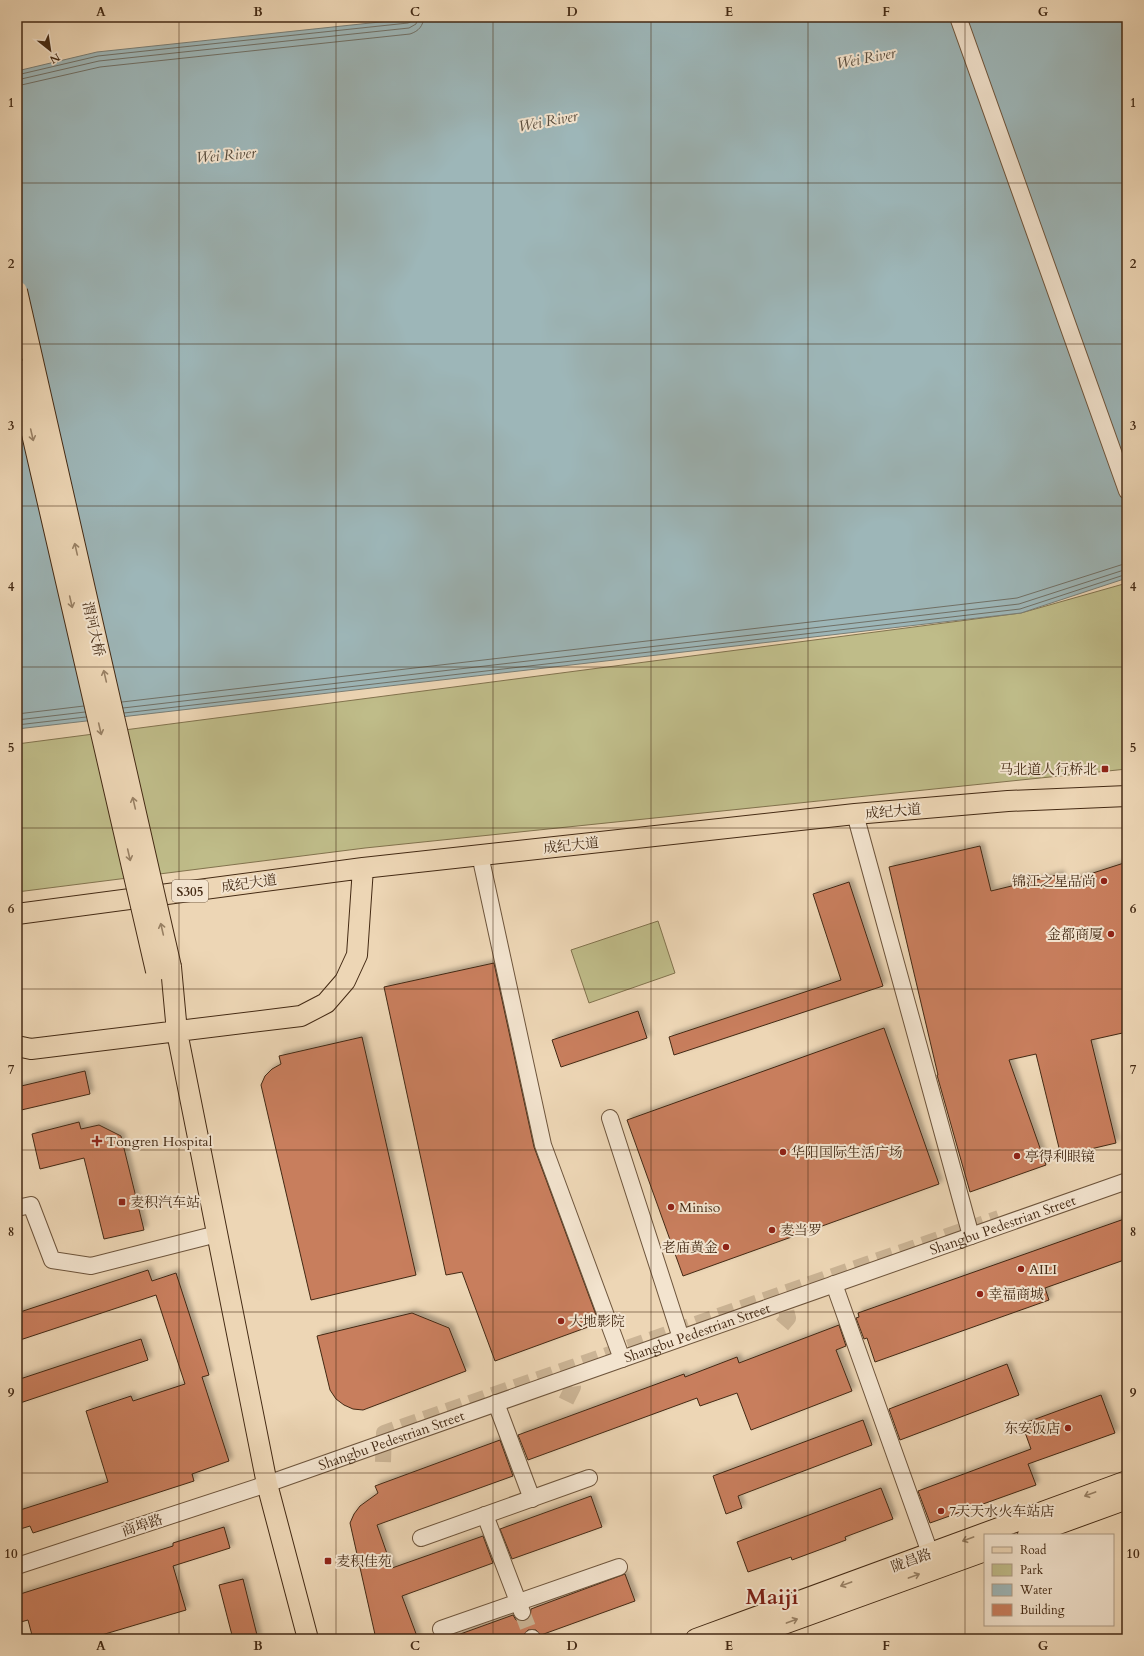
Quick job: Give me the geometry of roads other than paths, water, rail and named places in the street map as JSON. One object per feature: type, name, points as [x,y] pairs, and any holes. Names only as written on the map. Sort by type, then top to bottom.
[{"type":"main road","name":"渭河大桥","points":[[17,291],[164,969]]},
{"type":"main road","name":"渭河大桥","points":[[17,369],[164,969]]},
{"type":"main road","name":"成纪大道","points":[[17,914],[363,868],[855,814],[1008,802],[1127,796]]},
{"type":"main road","points":[[17,1046],[30,1049],[301,1016],[326,1003],[345,981],[356,955],[363,868]]},
{"type":"main road","points":[[164,969],[267,1484],[308,1639]]},
{"type":"main road","name":"陇昌路","points":[[696,1639],[1127,1481]]},
{"type":"main road","points":[[1031,1534],[1127,1499]]},
{"type":"main road","name":"陇昌路","points":[[742,1639],[984,1551]]},
{"type":"street","points":[[958,17],[1127,491]]},
{"type":"street","points":[[855,814],[971,1236]]},
{"type":"street","points":[[480,855],[543,1145],[622,1359]]},
{"type":"street","points":[[610,1118],[681,1338]]},
{"type":"street","name":"Shangbu Pedestrian Street","points":[[267,1484],[1127,1181]]},
{"type":"street","points":[[17,1208],[31,1205],[52,1260],[91,1266],[217,1234]]},
{"type":"street","points":[[834,1284],[930,1553]]},
{"type":"street","points":[[496,1403],[532,1499]]},
{"type":"street","points":[[421,1538],[590,1478]]},
{"type":"street","name":"商埠路","points":[[17,1566],[267,1484]]},
{"type":"street","points":[[485,1515],[520,1607]]},
{"type":"street","points":[[441,1629],[520,1607],[619,1567]]},
{"type":"water","name":"Wei River","points":[[427,17],[1127,17],[1127,578],[1021,613],[17,729],[17,71],[97,52]]},
{"type":"tunnel","points":[[383,1462],[384,1433],[999,1218]]},
{"type":"tunnel","points":[[782,1294],[788,1318],[782,1325]]},
{"type":"tunnel","points":[[566,1401],[573,1387],[570,1368]]},
{"type":"tunnel","points":[[522,1612],[532,1638]]},
{"type":"place","name":"马北道人行桥北","points":[[1105,769]]},
{"type":"place","name":"锦江之星品尚","points":[[1104,881]]},
{"type":"place","name":"金都商厦","points":[[1111,934]]},
{"type":"place","name":"Tongren Hospital","points":[[97,1141]]},
{"type":"place","name":"华阳国际生活广场","points":[[783,1152]]},
{"type":"place","name":"亭得利眼镜","points":[[1017,1156]]},
{"type":"place","name":"麦积汽车站","points":[[122,1202]]},
{"type":"place","name":"Miniso","points":[[671,1207]]},
{"type":"place","name":"麦当罗","points":[[772,1230]]},
{"type":"place","name":"老庙黄金","points":[[726,1247]]},
{"type":"place","name":"AILI","points":[[1021,1269]]},
{"type":"place","name":"幸福商城","points":[[980,1294]]},
{"type":"place","name":"大地影院","points":[[561,1321]]},
{"type":"place","name":"东安饭店","points":[[1068,1428]]},
{"type":"place","name":"7天天水火车站店","points":[[941,1511]]},
{"type":"place","name":"麦积佳苑","points":[[328,1561]]},
{"type":"district","name":"Maiji","points":[[772,1596]]}]
